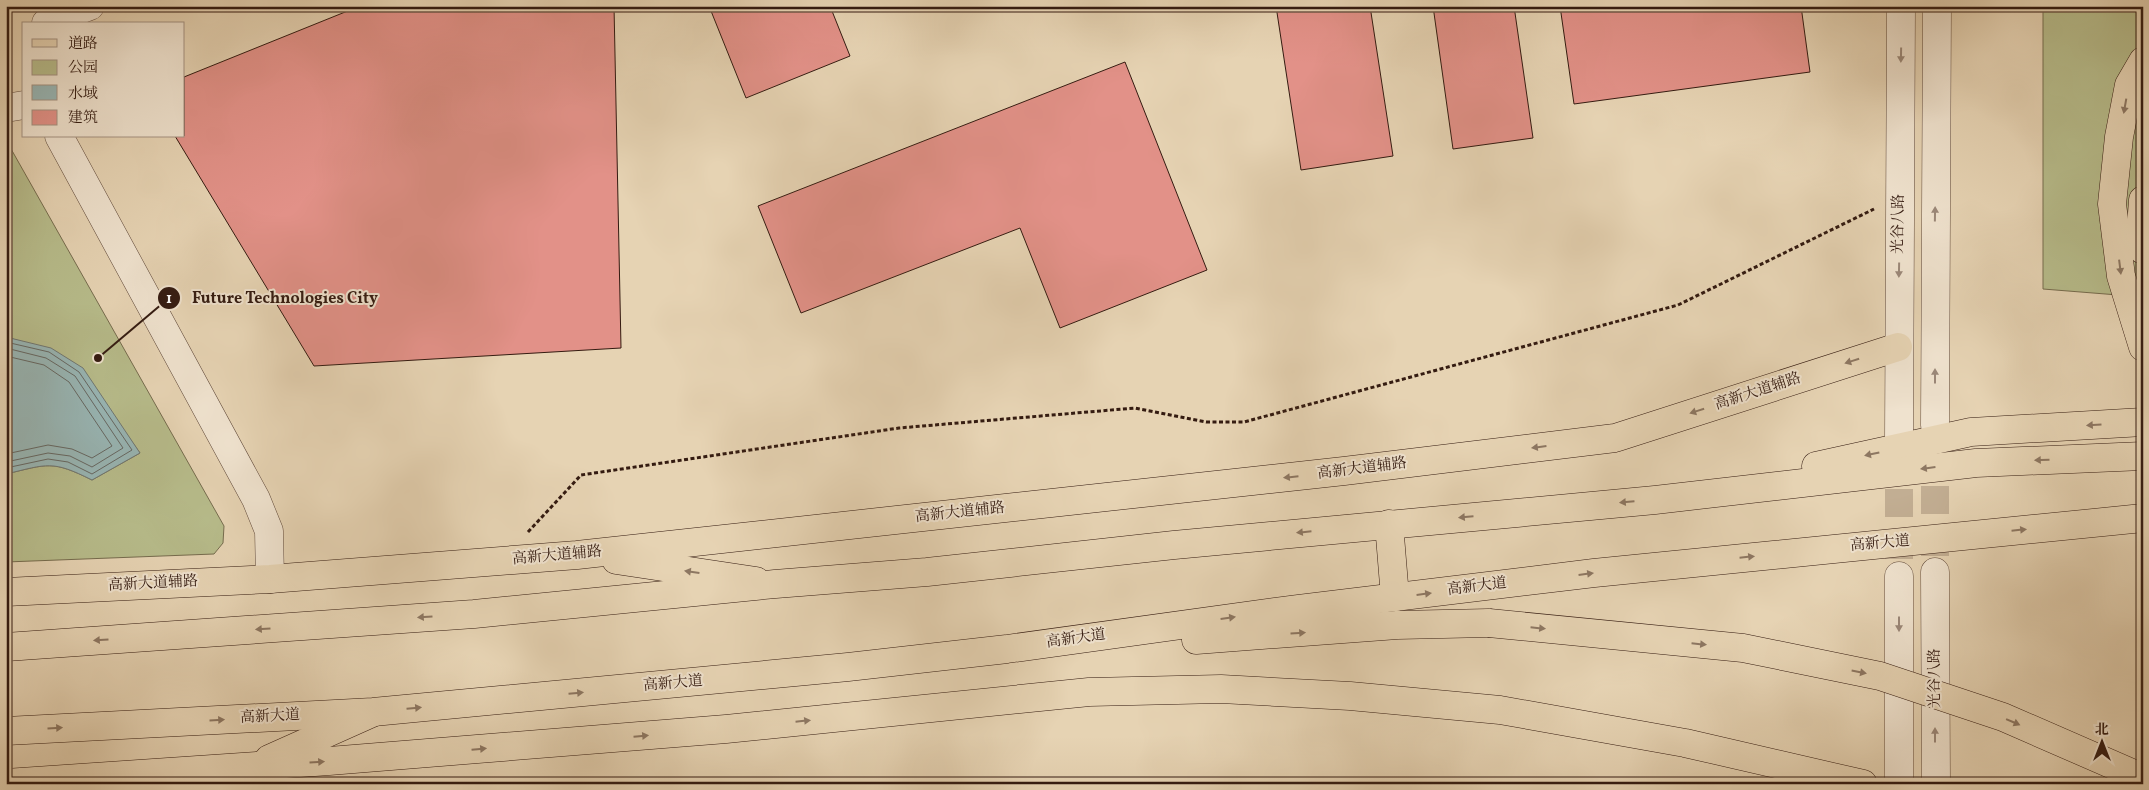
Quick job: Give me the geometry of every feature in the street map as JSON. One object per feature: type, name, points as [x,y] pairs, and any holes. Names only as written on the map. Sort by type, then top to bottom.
[{"type":"main road","points":[[2143,61],[2129,85],[2119,137],[2112,204],[2121,276],[2143,347]]},
{"type":"main road","points":[[2143,200],[2140,240],[2143,250]]},
{"type":"main road","name":"高新大道辅路","points":[[6,592],[270,578],[577,555],[1344,471],[1615,438],[1898,346]]},
{"type":"main road","points":[[1654,500],[1971,432],[2143,422]]},
{"type":"main road","points":[[6,647],[474,614],[775,584],[927,572],[1389,524],[1654,500],[1976,463],[2143,456]]},
{"type":"main road","name":"高新大道","points":[[6,731],[373,712],[848,667],[1007,649],[1395,597],[1594,573],[2143,518]]},
{"type":"main road","points":[[1389,524],[1395,597]]},
{"type":"main road","points":[[577,555],[775,584]]},
{"type":"main road","points":[[848,667],[1397,626],[1489,623],[1743,648],[1880,676],[2003,717],[2143,778]]},
{"type":"main road","points":[[6,783],[726,729],[1089,692],[1221,689],[1350,696],[1500,710],[1685,743],[1863,784]]},
{"type":"main road","points":[[252,766],[373,712]]},
{"type":"street","points":[[46,18],[90,6]]},
{"type":"street","name":"光谷八路","points":[[1899,441],[1901,6]]},
{"type":"street","points":[[1935,425],[1937,6]]},
{"type":"street","points":[[6,108],[22,105]]},
{"type":"street","points":[[60,138],[256,499],[269,531],[270,578]]},
{"type":"street","name":"光谷八路","points":[[1935,572],[1936,784]]},
{"type":"street","points":[[1899,576],[1899,784]]},
{"type":"path","points":[[502,560],[581,475],[899,428],[1135,408],[1206,422],[1244,422],[1678,305],[1899,197]]},
{"type":"green space","points":[[2043,6],[2143,6],[2143,297],[2043,289]]},
{"type":"green space","points":[[6,140],[224,526],[223,543],[214,554],[6,562],[6,474],[41,466],[50,466],[68,469],[92,480],[140,453],[125,432],[23,342],[6,337]]},
{"type":"water","points":[[6,337],[51,348],[83,368],[140,453],[92,480],[68,469],[50,466],[41,466],[6,474]]},
{"type":"building","points":[[360,6],[614,6],[621,348],[314,366],[176,138],[185,138],[185,77]]},
{"type":"building","points":[[709,6],[830,6],[850,56],[746,98]]},
{"type":"building","points":[[1276,6],[1370,6],[1393,156],[1301,170]]},
{"type":"building","points":[[1433,6],[1514,6],[1533,138],[1453,149]]},
{"type":"building","points":[[1560,6],[1801,6],[1810,72],[1574,104]]},
{"type":"building","points":[[1125,62],[1207,270],[1060,328],[1020,228],[801,313],[758,206]]},
{"type":"tunnel","points":[[1935,444],[1935,572]]},
{"type":"tunnel","points":[[1899,447],[1899,576]]},
{"type":"place","name":"Future Technologies City","points":[[98,358]]}]
